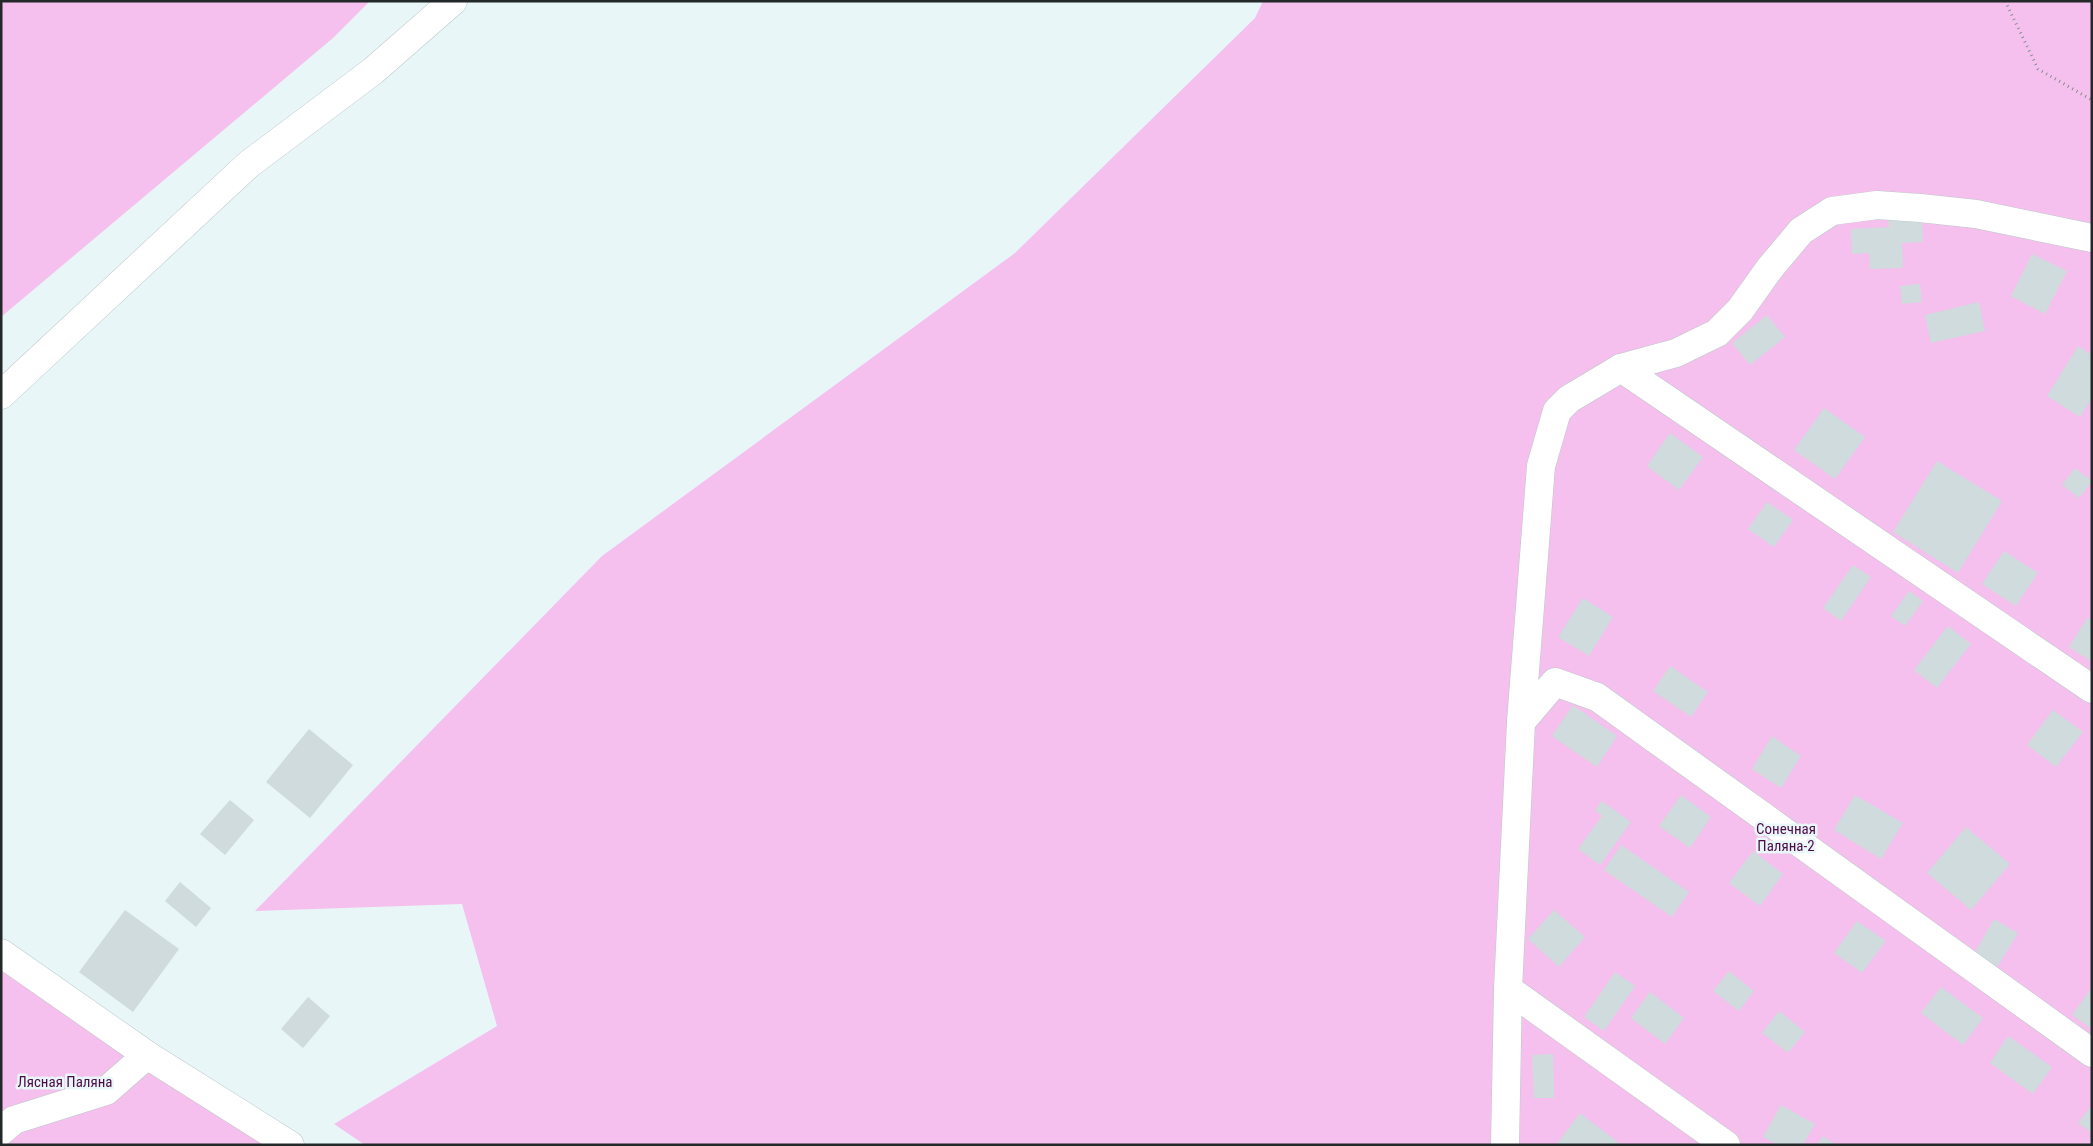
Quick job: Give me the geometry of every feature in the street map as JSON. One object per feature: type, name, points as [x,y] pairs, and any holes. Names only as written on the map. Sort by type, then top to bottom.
[{"type":"street","points":[[1,396],[249,164],[373,71],[453,1]]},
{"type":"street","points":[[1505,1145],[1508,989],[1521,722],[1541,466],[1557,411],[1569,399],[1621,368],[1676,353],[1717,333],[1740,310],[1770,268],[1801,232],[1832,211],[1877,205],[1920,208],[1976,214],[2092,238]]},
{"type":"street","points":[[1621,368],[2092,689]]},
{"type":"street","points":[[1521,722],[1555,682],[1597,697],[2092,1053]]},
{"type":"street","points":[[1,953],[147,1055],[285,1143]]},
{"type":"street","points":[[1508,989],[1726,1145]]},
{"type":"street","points":[[1,1131],[14,1120],[106,1091],[147,1055]]},
{"type":"path","points":[[2006,1],[2038,69],[2092,100]]},
{"type":"green space","points":[[1,1],[370,1],[333,38],[1,317]]},
{"type":"green space","name":"Сонечная Паляна-2","points":[[1263,1],[2092,1],[2092,1145],[365,1145],[334,1124],[497,1026],[462,904],[255,911],[602,556],[1015,253],[1255,18]]},
{"type":"green space","name":"Лясная Паляна","points":[[1,966],[279,1145],[1,1145]]},
{"type":"building","points":[[1922,216],[1923,242],[1902,243],[1903,268],[1870,269],[1869,253],[1852,254],[1851,229],[1889,227],[1888,218]]},
{"type":"building","points":[[2032,254],[2067,271],[2045,314],[2011,296]]},
{"type":"building","points":[[1920,284],[1922,302],[1902,304],[1900,286]]},
{"type":"building","points":[[1979,302],[1985,331],[1931,343],[1925,315]]},
{"type":"building","points":[[1767,315],[1785,337],[1750,365],[1732,343]]},
{"type":"building","points":[[2078,346],[2092,355],[2092,398],[2080,417],[2047,396]]},
{"type":"building","points":[[1824,408],[1865,437],[1835,479],[1794,450]]},
{"type":"building","points":[[1670,433],[1703,457],[1679,490],[1647,466]]},
{"type":"building","points":[[1937,461],[2002,501],[1958,573],[1893,532]]},
{"type":"building","points":[[2075,468],[2092,481],[2079,498],[2062,485]]},
{"type":"building","points":[[1767,502],[1793,520],[1774,547],[1748,529]]},
{"type":"building","points":[[2004,551],[2038,573],[2016,606],[1982,584]]},
{"type":"building","points":[[1853,565],[1871,577],[1841,621],[1823,608]]},
{"type":"building","points":[[1909,591],[1923,601],[1905,626],[1891,616]]},
{"type":"building","points":[[1583,598],[1613,617],[1589,656],[1558,637]]},
{"type":"building","points":[[2087,618],[2092,621],[2092,662],[2069,647]]},
{"type":"building","points":[[1948,626],[1971,644],[1937,688],[1914,670]]},
{"type":"building","points":[[1670,666],[1708,692],[1691,717],[1653,691]]},
{"type":"building","points":[[1573,705],[1617,736],[1597,767],[1552,736]]},
{"type":"building","points":[[2053,710],[2083,732],[2056,767],[2027,745]]},
{"type":"building","points":[[309,729],[353,765],[310,818],[266,782]]},
{"type":"building","points":[[1772,736],[1801,756],[1781,788],[1752,769]]},
{"type":"building","points":[[1681,795],[1711,817],[1690,848],[1659,826]]},
{"type":"building","points":[[1855,795],[1903,823],[1881,859],[1834,830]]},
{"type":"building","points":[[230,800],[254,820],[225,855],[200,834]]},
{"type":"building","points":[[1602,801],[1631,822],[1600,865],[1578,849],[1602,816],[1595,810]]},
{"type":"building","points":[[1966,827],[2010,864],[1971,910],[1927,873]]},
{"type":"building","points":[[1621,845],[1689,892],[1672,917],[1604,870]]},
{"type":"building","points":[[1753,851],[1783,874],[1760,906],[1729,883]]},
{"type":"building","points":[[180,882],[211,908],[196,927],[165,901]]},
{"type":"building","points":[[125,910],[179,949],[133,1012],[79,972]]},
{"type":"building","points":[[1554,910],[1585,937],[1559,967],[1528,939]]},
{"type":"building","points":[[1994,919],[2018,933],[1996,969],[1973,956]]},
{"type":"building","points":[[1857,921],[1886,941],[1862,973],[1834,953]]},
{"type":"building","points":[[1729,971],[1754,991],[1739,1011],[1713,991]]},
{"type":"building","points":[[1615,972],[1635,986],[1604,1031],[1584,1017]]},
{"type":"building","points":[[1941,987],[1983,1018],[1963,1045],[1921,1013]]},
{"type":"building","points":[[2092,987],[2092,1029],[2072,1015]]},
{"type":"building","points":[[1650,992],[1684,1018],[1665,1044],[1631,1018]]},
{"type":"building","points":[[308,997],[330,1016],[303,1048],[281,1029]]},
{"type":"building","points":[[1779,1011],[1805,1032],[1788,1053],[1762,1033]]},
{"type":"building","points":[[2008,1036],[2052,1067],[2033,1094],[1990,1063]]},
{"type":"building","points":[[1553,1054],[1554,1098],[1534,1098],[1532,1055]]},
{"type":"building","points":[[1781,1105],[1815,1124],[1803,1145],[1778,1145],[1763,1137]]},
{"type":"building","points":[[2092,1105],[2092,1133],[2078,1123]]},
{"type":"building","points":[[1580,1113],[1619,1143],[1617,1145],[1556,1145]]},
{"type":"building","points":[[1823,1136],[1836,1145],[1817,1145]]}]
